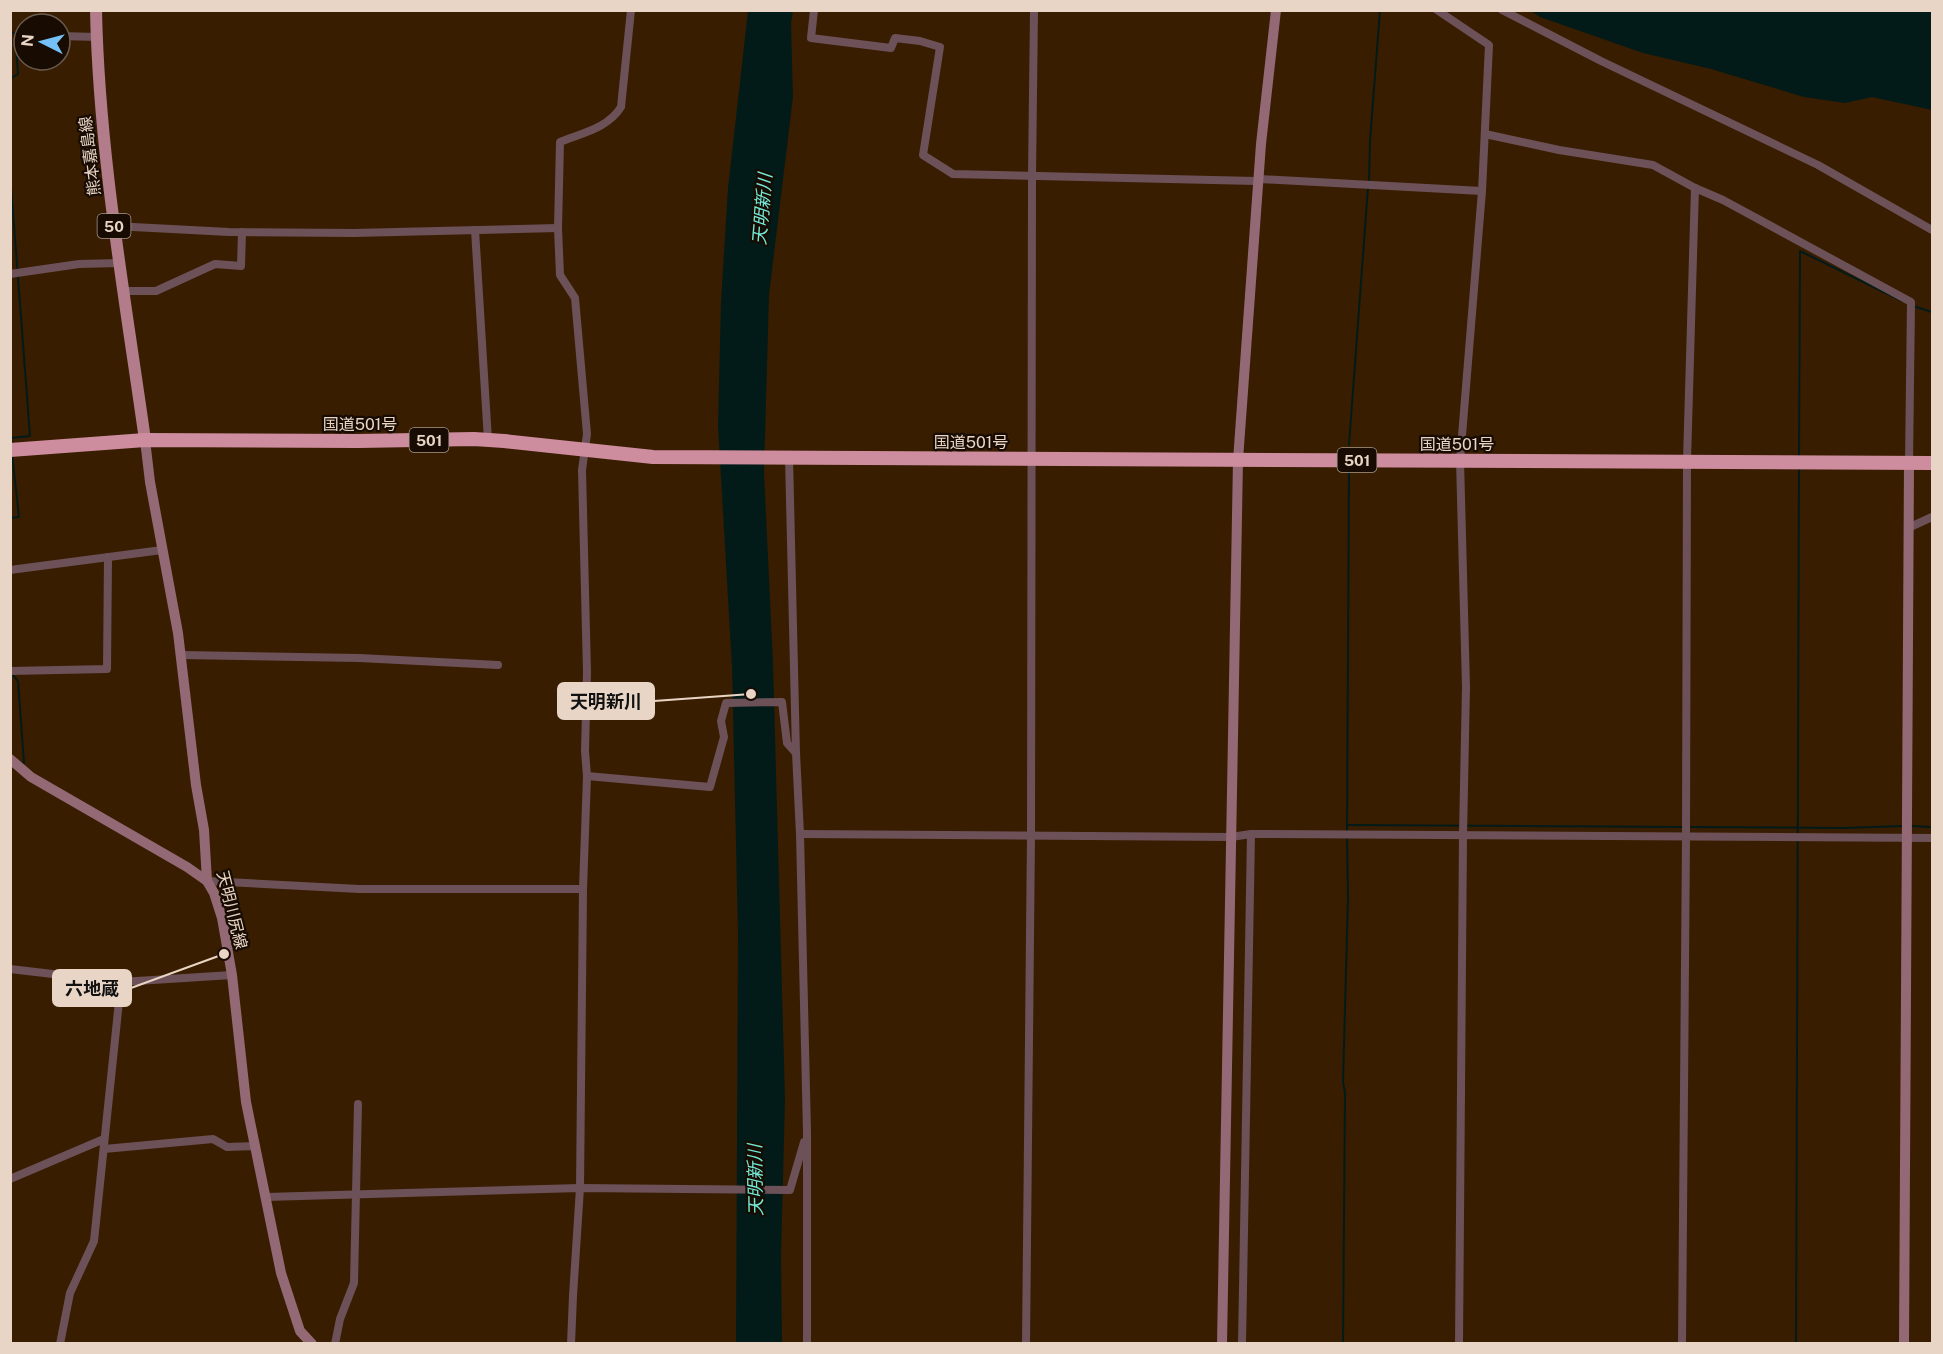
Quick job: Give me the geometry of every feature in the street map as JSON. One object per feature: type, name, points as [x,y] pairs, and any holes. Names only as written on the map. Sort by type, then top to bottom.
[{"type":"highway","name":"国道501号","points":[[13,450],[145,440],[488,440],[653,457],[713,458],[1687,460],[1932,463]]},
{"type":"main road","name":"熊本嘉島線","points":[[96,10],[100,105],[114,226],[145,440]]},
{"type":"street","points":[[571,1344],[580,1188],[587,776],[582,470],[587,434],[575,298],[560,275],[558,228],[560,142],[606,123],[615,117],[621,107],[631,10]]},
{"type":"street","points":[[814,10],[811,38],[891,48],[896,39],[920,41],[940,47],[923,155],[953,174],[1256,182],[1260,179],[1482,191]]},
{"type":"street","points":[[1026,1344],[1034,10]]},
{"type":"street","points":[[1222,1344],[1238,460],[1266,86],[1276,10]]},
{"type":"street","points":[[1437,10],[1488,45],[1482,191],[1460,460],[1466,687],[1462,835],[1459,1344]]},
{"type":"street","points":[[1502,10],[1601,61],[1818,165],[1932,230]]},
{"type":"street","points":[[72,36],[97,37]]},
{"type":"street","points":[[1485,134],[1559,150],[1653,165],[1911,302],[1904,1344]]},
{"type":"street","points":[[1682,1344],[1687,460],[1695,188]]},
{"type":"street","points":[[114,226],[242,232],[558,228]]},
{"type":"street","points":[[475,230],[488,440]]},
{"type":"street","points":[[124,291],[156,291],[215,264],[241,266],[242,232]]},
{"type":"street","points":[[10,274],[79,264],[120,263]]},
{"type":"street","name":"天明川尻線","points":[[145,440],[150,482],[181,655],[196,785],[204,830],[207,881],[214,893],[222,918],[232,975],[246,1102],[281,1274],[300,1331],[312,1344]]},
{"type":"street","points":[[785,457],[800,834],[807,1132],[807,1344]]},
{"type":"street","points":[[1908,528],[1932,517]]},
{"type":"street","points":[[10,570],[162,550]]},
{"type":"street","points":[[10,671],[107,669],[108,558]]},
{"type":"street","points":[[181,655],[359,658],[498,665]]},
{"type":"street","points":[[587,776],[710,787],[724,737],[721,721],[726,703],[782,702],[787,742],[796,753]]},
{"type":"street","points":[[10,759],[31,777],[188,867],[207,881],[359,890],[584,889]]},
{"type":"street","points":[[800,834],[1231,837],[1251,834],[1353,834],[1932,838]]},
{"type":"street","points":[[1242,1344],[1251,834]]},
{"type":"street","points":[[10,969],[121,982],[232,975]]},
{"type":"street","points":[[60,1344],[70,1293],[94,1241],[121,982]]},
{"type":"street","points":[[335,1344],[340,1319],[354,1283],[358,1104]]},
{"type":"street","points":[[266,1197],[580,1188],[790,1190],[807,1132]]},
{"type":"street","points":[[10,1179],[104,1139]]},
{"type":"street","points":[[104,1149],[213,1139],[227,1147],[256,1146]]},
{"type":"water","points":[[748,11],[793,11],[791,23],[793,97],[769,295],[764,473],[773,663],[785,1099],[781,1258],[782,1343],[736,1343],[738,934],[732,667],[718,426],[721,302],[728,188]]},
{"type":"water","points":[[1531,11],[1932,11],[1932,110],[1872,97],[1845,103],[1804,97],[1711,69],[1643,53],[1540,17]]},
{"type":"waterway","points":[[1369,182],[1380,10]]},
{"type":"waterway","points":[[10,32],[15,33],[18,74],[10,79]]},
{"type":"waterway","points":[[10,172],[30,436],[11,438],[12,446]]},
{"type":"waterway","points":[[1349,445],[1368,187]]},
{"type":"waterway","points":[[1799,458],[1800,251],[1902,301]]},
{"type":"waterway","points":[[1913,306],[1932,312]]},
{"type":"waterway","points":[[10,518],[19,517],[12,454]]},
{"type":"waterway","points":[[1796,1344],[1799,467]]},
{"type":"waterway","points":[[1347,832],[1349,469]]},
{"type":"waterway","points":[[12,674],[18,681],[24,763],[22,763]]},
{"type":"waterway","points":[[1347,825],[1683,827]]},
{"type":"waterway","points":[[1689,827],[1902,826]]},
{"type":"waterway","points":[[1911,826],[1932,827]]},
{"type":"waterway","points":[[1343,1344],[1345,1093],[1343,1082],[1348,898],[1347,838]]},
{"type":"place","name":"天明新川","points":[[751,694]]},
{"type":"place","name":"六地蔵","points":[[224,954]]}]
